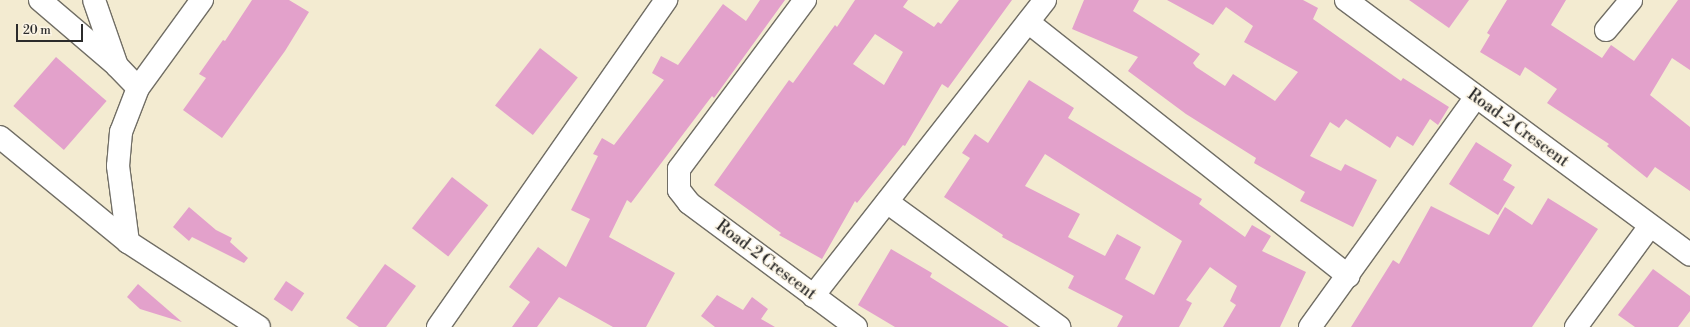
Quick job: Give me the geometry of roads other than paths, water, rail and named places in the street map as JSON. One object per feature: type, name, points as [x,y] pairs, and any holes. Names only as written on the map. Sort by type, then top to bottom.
[{"type":"street","points":[[40,0],[117,66],[138,88]]},
{"type":"street","points":[[94,0],[117,66]]},
{"type":"street","points":[[128,242],[118,166],[121,132],[138,88],[202,0]]},
{"type":"street","points":[[438,327],[666,0]]},
{"type":"street","name":"Road-2 Crescent","points":[[805,0],[679,169],[679,190],[689,203],[856,327]]},
{"type":"street","points":[[814,296],[1046,0]]},
{"type":"street","name":"Road-2 Crescent","points":[[1346,0],[1690,255]]},
{"type":"street","points":[[1606,30],[1631,0]]},
{"type":"street","points":[[1028,22],[1348,276]]},
{"type":"street","points":[[1310,327],[1476,97]]},
{"type":"street","points":[[0,137],[128,242],[259,327]]},
{"type":"street","points":[[887,202],[1060,327]]},
{"type":"street","points":[[1576,327],[1650,226]]}]
